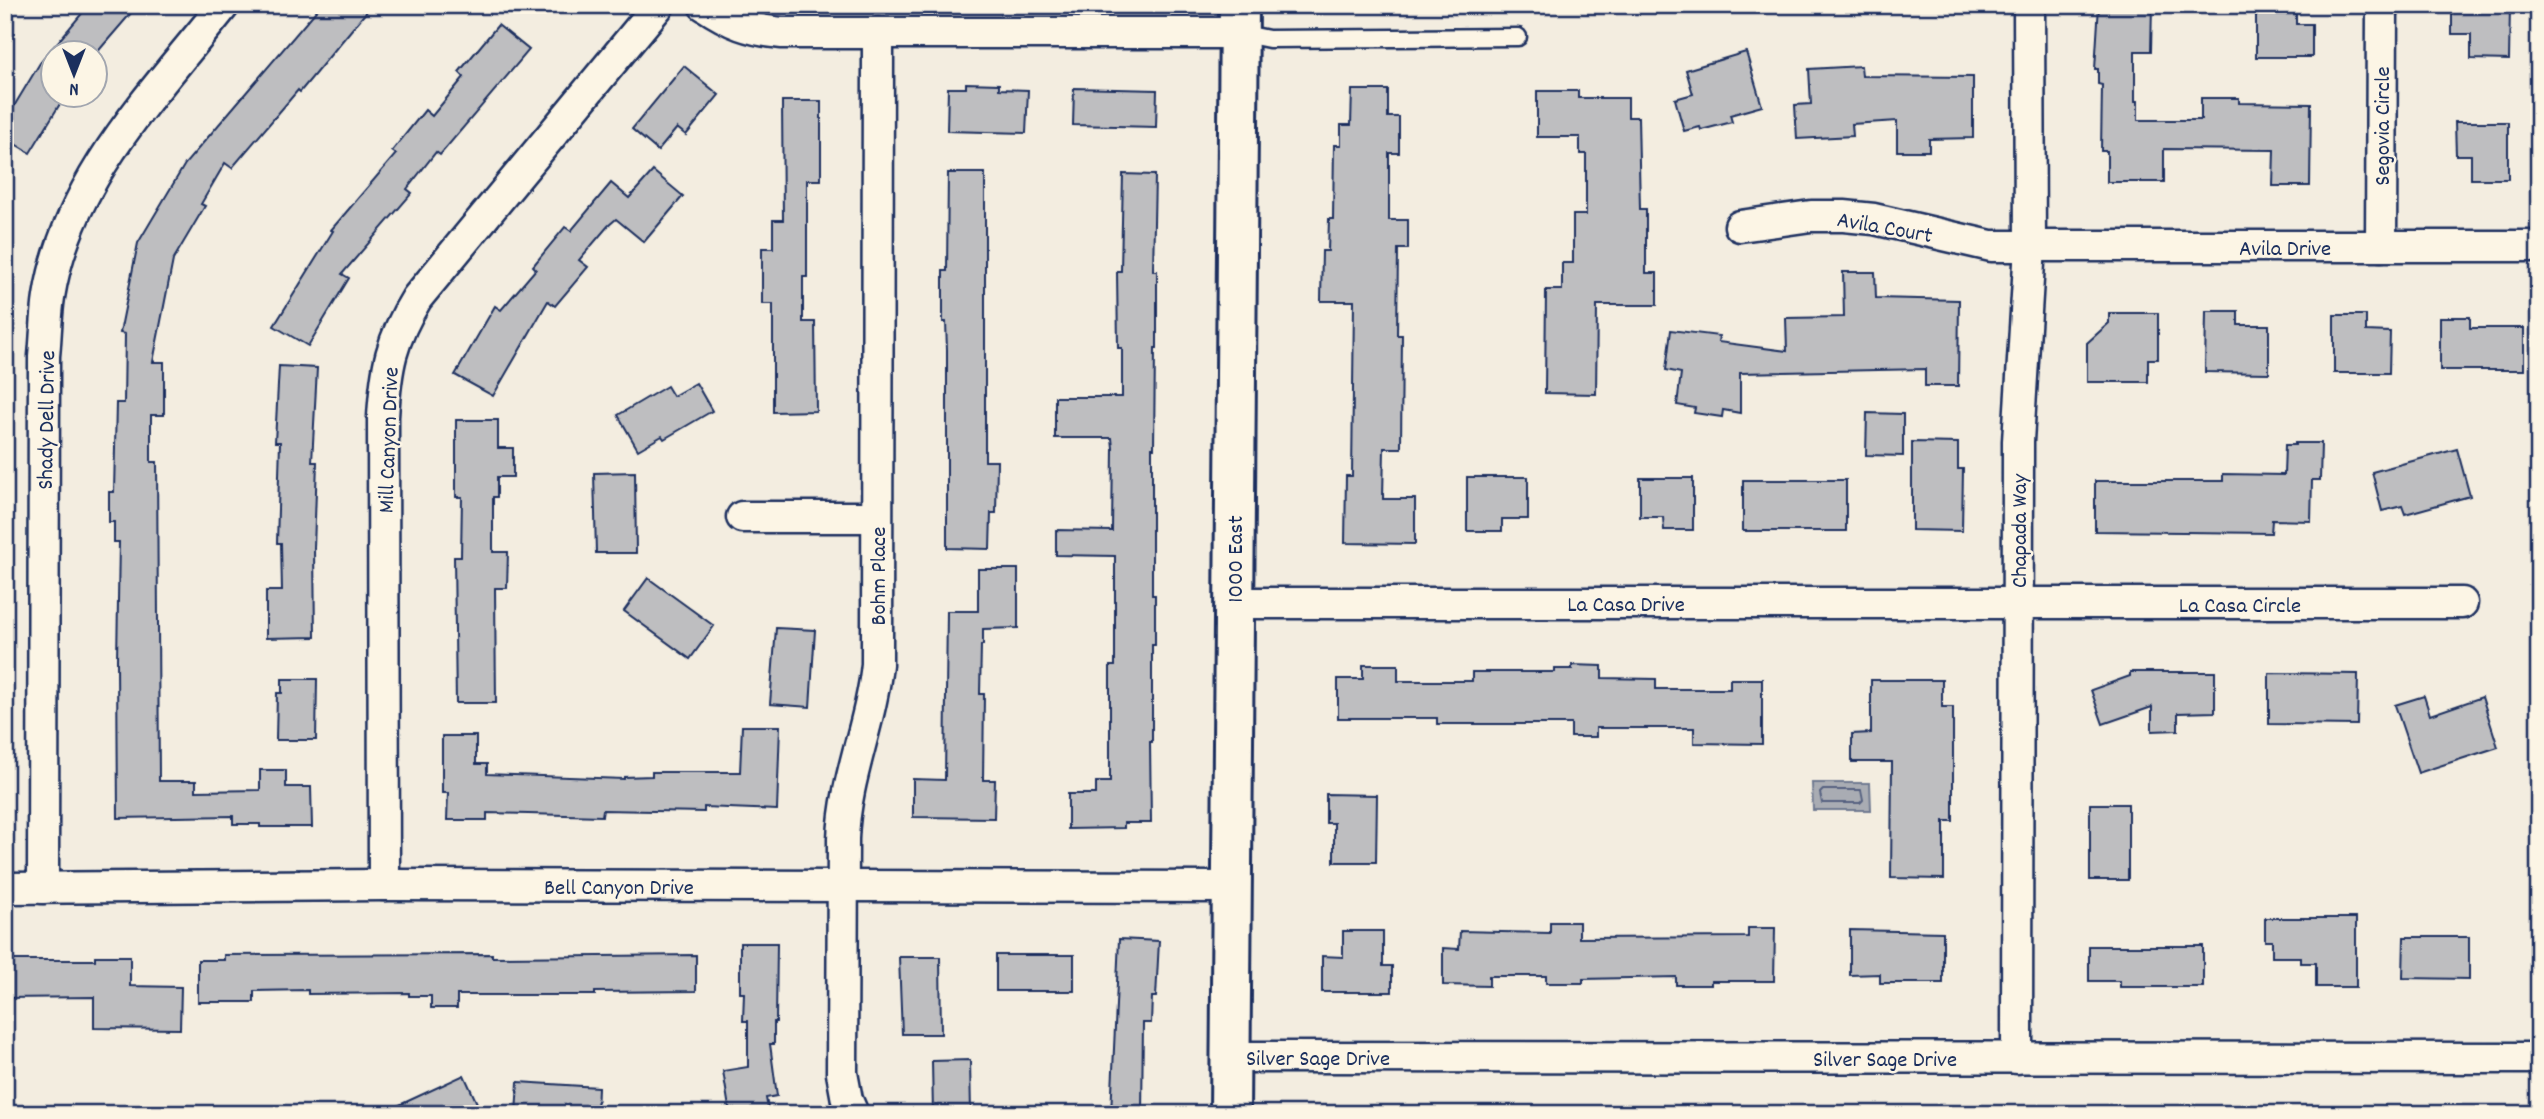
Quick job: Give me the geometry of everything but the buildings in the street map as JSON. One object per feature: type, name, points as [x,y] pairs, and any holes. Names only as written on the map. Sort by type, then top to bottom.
[{"type":"street","name":"Shady Dell Drive","points":[[43,888],[44,356],[49,296],[65,238],[89,183],[122,133],[224,5]]},
{"type":"street","name":"Mill Canyon Drive","points":[[384,885],[383,417],[390,355],[401,325],[417,298],[659,5]]},
{"type":"street","points":[[704,5],[729,22],[755,30],[782,33],[878,33],[1239,19]]},
{"type":"street","name":"Chapada Way","points":[[2017,1058],[2018,441],[2030,247],[2029,5]]},
{"type":"street","name":"Segovia Circle","points":[[2381,246],[2382,5]]},
{"type":"street","name":"1000 East","points":[[1230,1114],[1239,19]]},
{"type":"street","name":"Bohm Place","points":[[853,1114],[847,1100],[842,1073],[842,887],[844,810],[872,704],[877,664],[878,33]]},
{"type":"street","name":"Avila Court","points":[[1740,226],[1811,216],[1844,216],[1874,219],[1991,246],[2030,247]]},
{"type":"street","name":"Avila Drive","points":[[2030,247],[2539,246]]},
{"type":"street","points":[[742,517],[876,517]]},
{"type":"street","name":"La Casa Drive","points":[[1234,603],[2018,604]]},
{"type":"street","name":"La Casa Circle","points":[[2018,604],[2462,603]]},
{"type":"street","name":"Bell Canyon Drive","points":[[5,888],[384,885],[1232,887]]},
{"type":"street","name":"Silver Sage Drive","points":[[1230,1057],[2539,1058]]},
{"type":"lane","points":[[1239,19],[1269,39],[1518,37]]},
{"type":"water","points":[[1812,783],[1870,783],[1871,810],[1813,810]]}]
